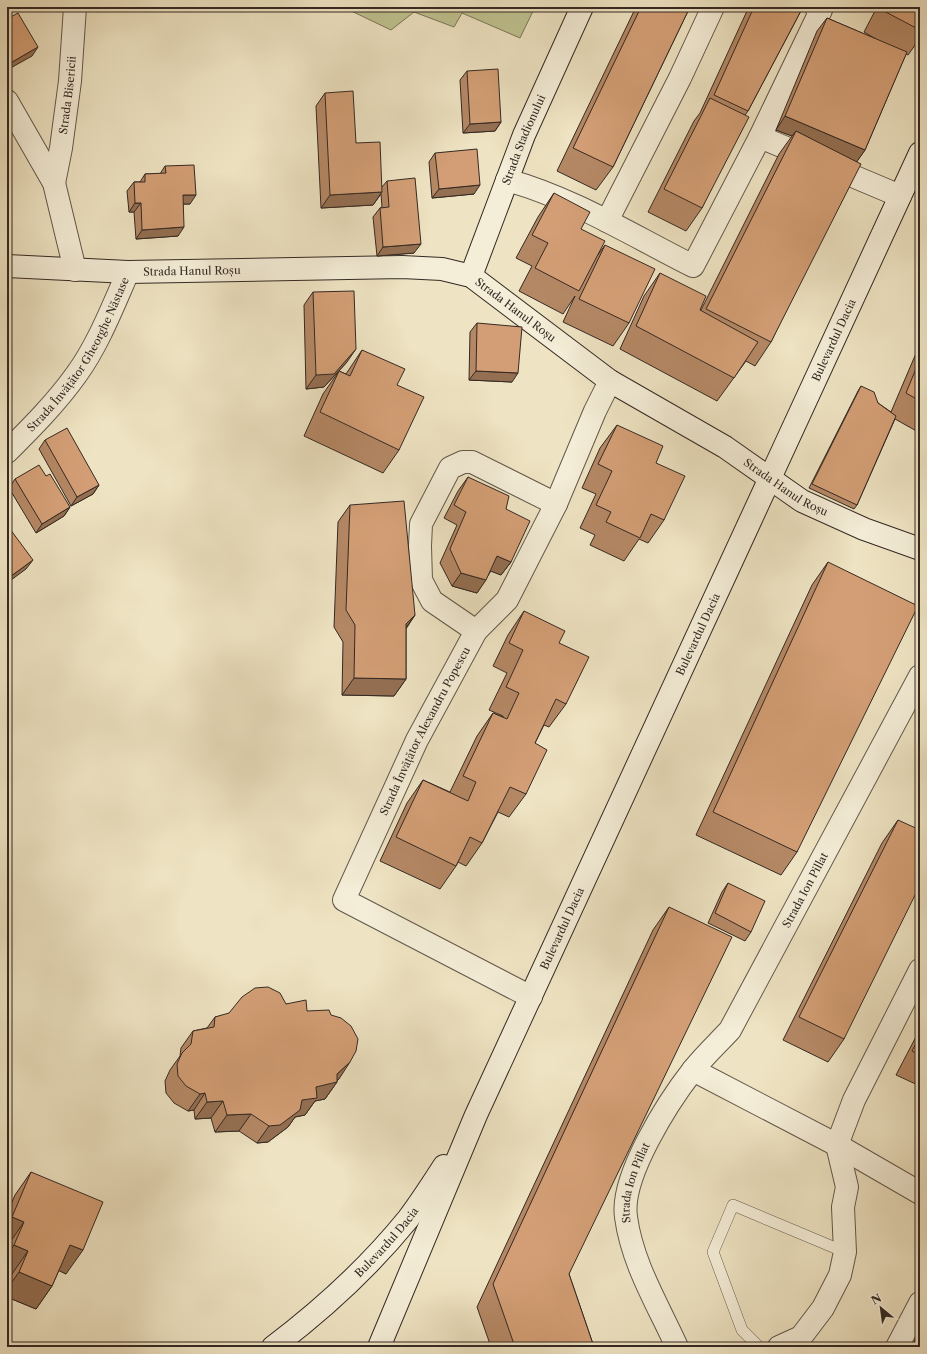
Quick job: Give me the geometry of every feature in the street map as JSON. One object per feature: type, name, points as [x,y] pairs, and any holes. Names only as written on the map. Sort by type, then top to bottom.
[{"type":"street","name":"Strada Bisericii","points":[[54,183],[61,148],[70,81],[75,7]]},
{"type":"street","name":"Strada Stadionului","points":[[471,276],[524,135],[582,7]]},
{"type":"street","points":[[607,221],[680,78],[713,7]]},
{"type":"street","points":[[507,180],[529,187],[607,221],[693,266],[760,137],[821,10],[816,7]]},
{"type":"street","name":"Strada Bisericii","points":[[7,101],[54,183],[76,270]]},
{"type":"street","points":[[760,137],[900,196]]},
{"type":"street","name":"Bulevardul Dacia","points":[[379,1347],[476,1116],[920,153]]},
{"type":"street","name":"Strada Hanul Roșu","points":[[7,266],[128,272],[402,267],[442,269],[471,276],[610,381],[725,447],[802,501],[864,530],[920,550]]},
{"type":"street","name":"Strada Învățător Gheorghe Năstase","points":[[7,452],[33,426],[77,374],[106,322],[128,272]]},
{"type":"street","name":"Strada Învățător Alexandru Popescu","points":[[531,997],[344,900],[417,740],[476,631],[507,600],[556,504],[595,411],[610,381]]},
{"type":"street","points":[[476,631],[432,601],[422,580],[421,524],[450,468],[463,462],[472,462],[556,504]]},
{"type":"street","name":"Strada Ion Pillat","points":[[677,1347],[635,1257],[625,1216],[629,1183],[652,1132],[693,1070],[730,1030],[913,706],[920,676]]},
{"type":"street","points":[[779,1347],[800,1337],[823,1308],[840,1275],[845,1252],[843,1207],[847,1187],[837,1145],[854,1100],[920,970]]},
{"type":"street","points":[[693,1070],[837,1145],[920,1192]]},
{"type":"street","name":"Bulevardul Dacia","points":[[273,1347],[326,1304],[375,1256],[399,1229],[418,1205],[476,1116]]},
{"type":"street","points":[[898,1347],[920,1303]]},
{"type":"lane","points":[[759,1347],[742,1330],[713,1252],[733,1205],[845,1252]]},
{"type":"green space","points":[[343,7],[535,7],[520,38],[462,13],[454,27],[414,12],[391,30]]},
{"type":"building","points":[[641,7],[690,7],[613,167],[573,148]]},
{"type":"building","points":[[754,7],[803,7],[748,111],[714,95]]},
{"type":"building","points":[[881,7],[920,7],[920,30],[880,9]]},
{"type":"building","points":[[18,13],[38,47],[7,65],[7,19]]},
{"type":"building","points":[[827,18],[907,52],[865,150],[785,116]]},
{"type":"building","points":[[498,69],[501,122],[470,124],[467,71]]},
{"type":"building","points":[[353,91],[356,143],[380,142],[382,192],[330,195],[325,93]]},
{"type":"building","points":[[710,98],[749,117],[702,208],[664,189]]},
{"type":"building","points":[[796,131],[861,164],[771,342],[706,309]]},
{"type":"building","points":[[477,149],[480,185],[439,189],[435,153]]},
{"type":"building","points":[[194,165],[196,195],[183,195],[184,227],[142,230],[141,203],[135,203],[134,182],[145,182],[145,174],[166,173],[165,166]]},
{"type":"building","points":[[415,178],[421,244],[383,247],[380,208],[389,207],[387,181]]},
{"type":"building","points":[[554,193],[590,212],[581,229],[605,241],[579,291],[535,268],[548,243],[532,235]]},
{"type":"building","points":[[605,245],[655,269],[629,323],[579,299]]},
{"type":"building","points":[[660,273],[706,296],[700,310],[758,342],[734,378],[636,326]]},
{"type":"building","points":[[354,291],[356,349],[334,374],[316,375],[313,292]]},
{"type":"building","points":[[477,323],[522,327],[518,373],[476,371]]},
{"type":"building","points":[[362,350],[405,369],[397,385],[424,397],[399,450],[320,412],[339,371],[350,376]]},
{"type":"building","points":[[920,359],[920,401],[906,393]]},
{"type":"building","points":[[861,386],[874,392],[878,403],[896,416],[857,505],[812,484]]},
{"type":"building","points":[[617,425],[663,446],[656,463],[685,476],[664,520],[651,514],[640,538],[606,522],[611,512],[596,505],[612,471],[598,464]]},
{"type":"building","points":[[67,428],[99,485],[77,497],[45,440]]},
{"type":"building","points":[[39,465],[46,476],[50,474],[70,507],[42,524],[15,479]]},
{"type":"building","points":[[468,477],[509,496],[506,509],[530,521],[511,562],[497,556],[486,580],[461,573],[450,549],[466,512],[454,505]]},
{"type":"building","points":[[404,501],[415,615],[406,624],[406,679],[354,678],[355,625],[346,610],[350,505]]},
{"type":"building","points":[[7,525],[33,560],[7,579]]},
{"type":"building","points":[[828,562],[918,606],[797,852],[713,812]]},
{"type":"building","points":[[524,611],[565,631],[559,643],[589,657],[566,704],[556,699],[535,743],[547,750],[526,794],[510,787],[482,843],[470,837],[456,866],[396,837],[423,780],[468,801],[476,782],[463,776],[493,713],[507,719],[519,693],[506,687],[523,650],[509,643]]},
{"type":"building","points":[[898,820],[920,830],[920,885],[844,1039],[799,1017]]},
{"type":"building","points":[[728,883],[765,901],[751,932],[715,913]]},
{"type":"building","points":[[669,907],[732,937],[569,1274],[594,1347],[515,1347],[493,1284]]},
{"type":"building","points":[[268,987],[280,993],[286,1004],[306,1000],[307,1011],[329,1010],[331,1015],[341,1018],[351,1026],[358,1039],[356,1051],[350,1062],[337,1074],[337,1082],[316,1087],[317,1098],[302,1100],[300,1110],[280,1125],[269,1126],[251,1114],[227,1115],[223,1101],[207,1102],[205,1093],[200,1094],[186,1086],[178,1076],[177,1064],[182,1053],[191,1044],[193,1031],[214,1027],[215,1017],[229,1013],[242,997],[255,988]]},
{"type":"building","points":[[920,1036],[920,1055],[912,1051]]},
{"type":"building","points":[[31,1172],[103,1202],[83,1250],[70,1245],[52,1286],[19,1272],[28,1251],[14,1245],[24,1222],[12,1217]]}]
